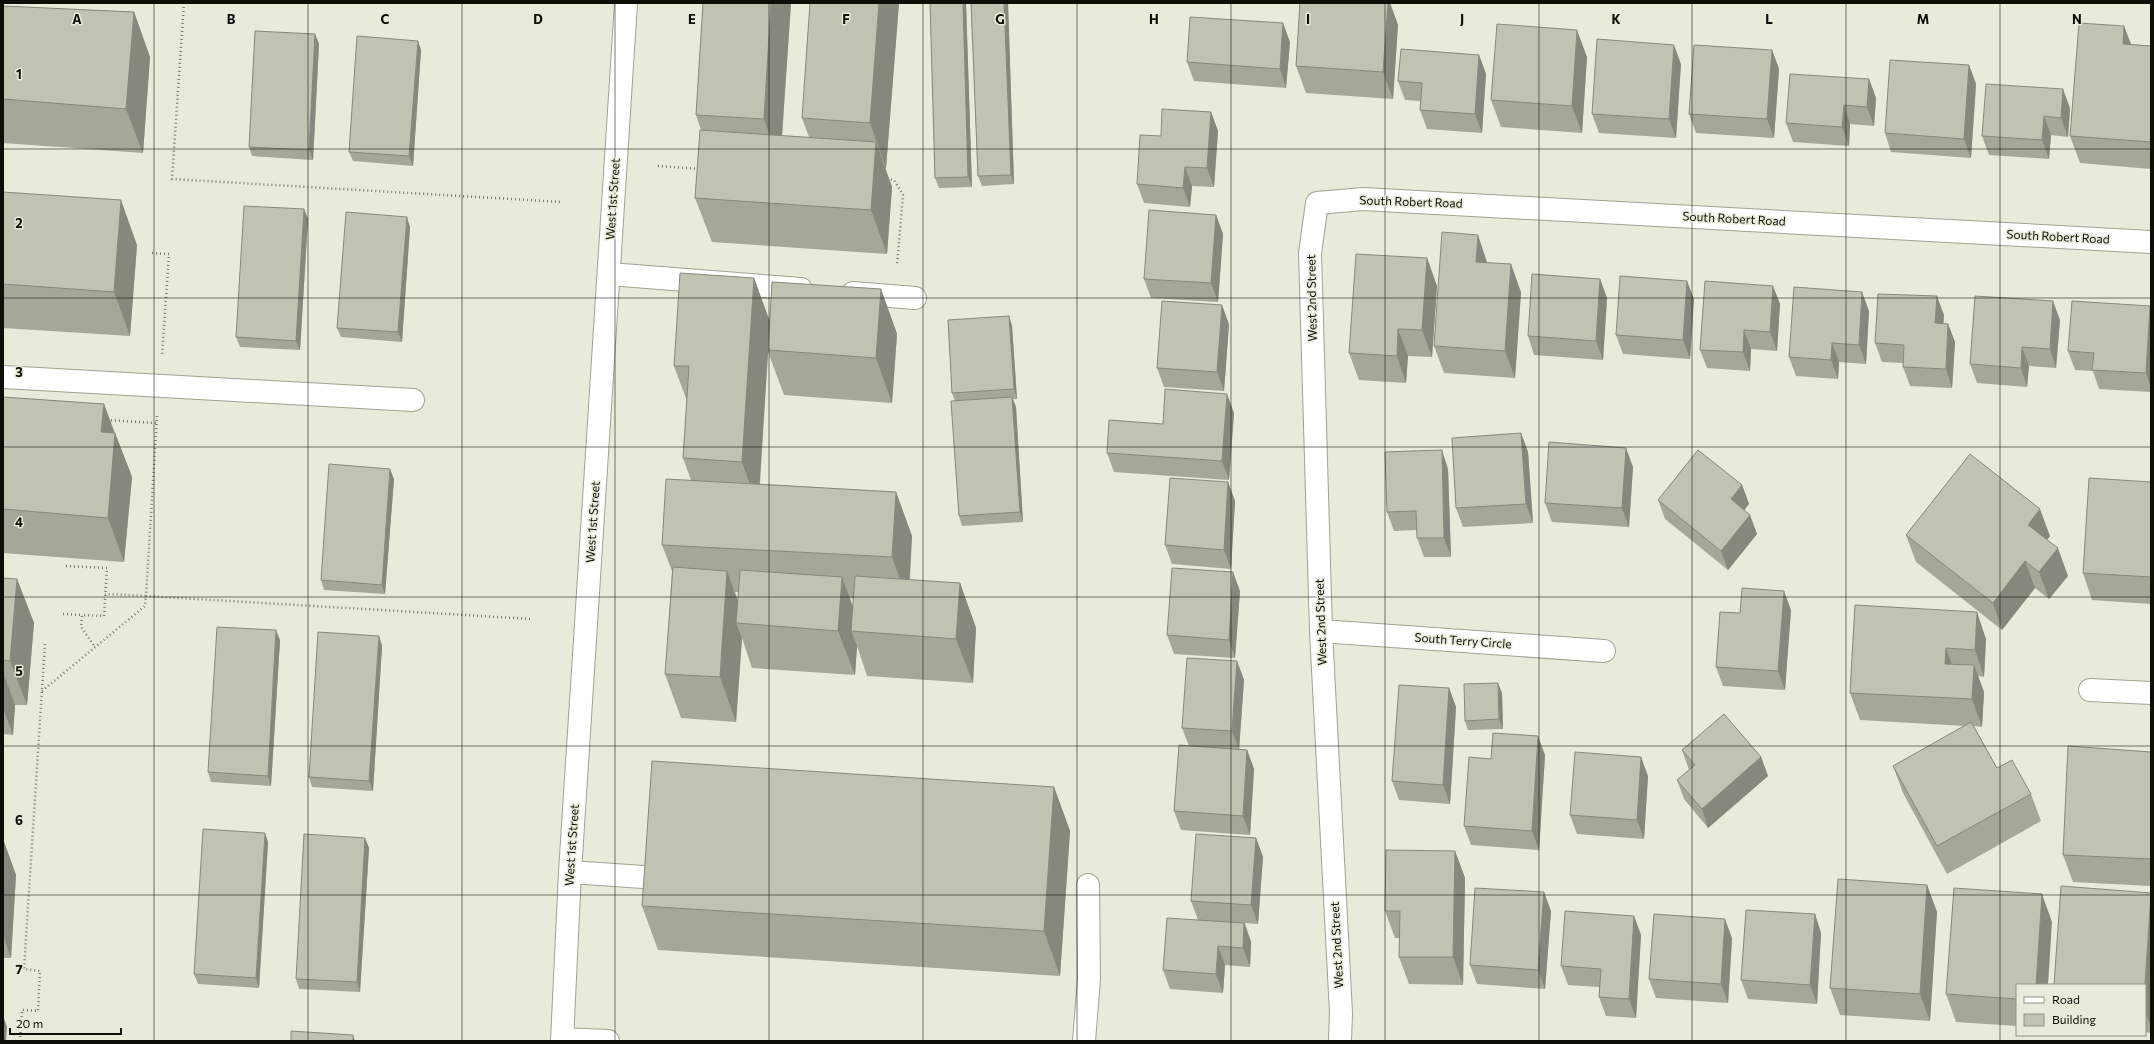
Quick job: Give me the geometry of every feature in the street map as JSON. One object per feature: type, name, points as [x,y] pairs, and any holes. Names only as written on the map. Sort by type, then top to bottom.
[{"type":"street","name":"West 1st Street","points":[[562,1040],[570,872],[626,3]]},
{"type":"street","name":"South Robert Road","points":[[1317,203],[1364,199],[2151,242]]},
{"type":"street","name":"West 2nd Street","points":[[1317,203],[1310,253],[1321,631],[1341,1013],[1340,1041]]},
{"type":"street","points":[[609,274],[915,298]]},
{"type":"street","points":[[3,377],[413,400]]},
{"type":"street","name":"South Terry Circle","points":[[1321,631],[1604,651]]},
{"type":"street","points":[[2090,690],[2151,693]]},
{"type":"street","points":[[570,872],[658,878]]},
{"type":"street","points":[[1084,1041],[1089,979],[1088,885]]},
{"type":"street","points":[[562,1040],[608,1041]]},
{"type":"path","points":[[184,3],[172,179],[562,202]]},
{"type":"path","points":[[658,166],[704,169]]},
{"type":"path","points":[[879,179],[894,180],[903,195],[897,265]]},
{"type":"path","points":[[42,691],[145,606],[169,254],[152,253]]},
{"type":"path","points":[[103,419],[157,423]]},
{"type":"path","points":[[62,614],[104,616],[107,568],[66,566]]},
{"type":"path","points":[[105,594],[532,619]]},
{"type":"path","points":[[82,615],[81,627],[95,647]]},
{"type":"path","points":[[20,1041],[22,1010],[38,1011],[40,971],[24,970],[45,643]]},
{"type":"building","points":[[703,3],[771,3],[764,119],[696,115]]},
{"type":"building","points":[[810,3],[879,3],[870,123],[802,118]]},
{"type":"building","points":[[930,3],[963,3],[968,177],[935,178]]},
{"type":"building","points":[[971,3],[1004,3],[1011,175],[978,176]]},
{"type":"building","points":[[1300,3],[1388,3],[1383,72],[1296,66]]},
{"type":"building","points":[[3,6],[134,12],[126,109],[3,99]]},
{"type":"building","points":[[1190,17],[1283,23],[1280,69],[1187,62]]},
{"type":"building","points":[[2079,23],[2124,26],[2123,44],[2151,46],[2151,142],[2070,136]]},
{"type":"building","points":[[1497,24],[1577,30],[1572,106],[1491,100]]},
{"type":"building","points":[[255,31],[315,34],[309,150],[249,147]]},
{"type":"building","points":[[357,36],[418,41],[409,156],[349,152]]},
{"type":"building","points":[[1597,39],[1674,45],[1669,119],[1592,114]]},
{"type":"building","points":[[1694,45],[1772,50],[1767,119],[1689,114]]},
{"type":"building","points":[[1401,49],[1479,55],[1475,114],[1420,110],[1422,83],[1398,81]]},
{"type":"building","points":[[1890,60],[1969,65],[1964,139],[1885,133]]},
{"type":"building","points":[[1790,74],[1869,79],[1867,107],[1844,105],[1842,127],[1786,123]]},
{"type":"building","points":[[1986,84],[2063,89],[2061,118],[2044,116],[2042,140],[1982,136]]},
{"type":"building","points":[[1162,109],[1211,112],[1207,168],[1185,167],[1183,188],[1137,184],[1140,135],[1161,136]]},
{"type":"building","points":[[700,130],[876,142],[871,210],[695,198]]},
{"type":"building","points":[[3,192],[121,200],[114,292],[3,284]]},
{"type":"building","points":[[244,206],[304,209],[296,341],[236,337]]},
{"type":"building","points":[[1149,210],[1216,215],[1211,283],[1144,279]]},
{"type":"building","points":[[346,212],[407,217],[398,332],[337,328]]},
{"type":"building","points":[[1442,232],[1478,235],[1476,262],[1511,264],[1505,351],[1434,346]]},
{"type":"building","points":[[1356,254],[1427,258],[1422,330],[1398,329],[1397,356],[1349,353]]},
{"type":"building","points":[[680,273],[754,278],[742,462],[683,458],[689,366],[674,366]]},
{"type":"building","points":[[1532,274],[1600,279],[1596,341],[1528,336]]},
{"type":"building","points":[[1620,276],[1687,281],[1683,340],[1616,335]]},
{"type":"building","points":[[1705,281],[1773,286],[1770,332],[1744,330],[1743,352],[1700,350]]},
{"type":"building","points":[[772,282],[881,289],[876,358],[768,350]]},
{"type":"building","points":[[1794,287],[1862,292],[1859,345],[1832,343],[1831,360],[1789,357]]},
{"type":"building","points":[[1878,294],[1937,296],[1935,323],[1948,324],[1946,369],[1903,367],[1904,345],[1875,343]]},
{"type":"building","points":[[1975,296],[2053,301],[2050,349],[2022,347],[2021,368],[1970,364]]},
{"type":"building","points":[[1162,301],[1222,305],[1217,372],[1157,368]]},
{"type":"building","points":[[2072,301],[2150,306],[2146,373],[2092,370],[2094,353],[2068,351]]},
{"type":"building","points":[[1009,316],[1014,389],[952,393],[948,320]]},
{"type":"building","points":[[1165,389],[1227,394],[1222,461],[1107,453],[1109,420],[1163,424]]},
{"type":"building","points":[[3,397],[104,404],[101,432],[115,433],[108,518],[3,509]]},
{"type":"building","points":[[1012,397],[1020,512],[959,516],[951,401]]},
{"type":"building","points":[[1521,433],[1526,504],[1456,508],[1452,438]]},
{"type":"building","points":[[1549,442],[1626,448],[1622,508],[1545,503]]},
{"type":"building","points":[[1442,450],[1444,538],[1417,538],[1416,511],[1387,512],[1385,452]]},
{"type":"building","points":[[1698,450],[1742,485],[1731,499],[1750,515],[1721,551],[1658,500]]},
{"type":"building","points":[[1970,454],[2040,509],[2028,525],[2058,548],[2039,572],[2025,561],[1993,603],[1906,535]]},
{"type":"building","points":[[329,464],[390,469],[382,585],[321,580]]},
{"type":"building","points":[[1170,478],[1228,482],[1224,550],[1165,545]]},
{"type":"building","points":[[2089,478],[2151,482],[2151,577],[2083,573]]},
{"type":"building","points":[[666,479],[896,492],[892,557],[662,545]]},
{"type":"building","points":[[673,567],[727,571],[720,677],[665,674]]},
{"type":"building","points":[[1172,568],[1233,572],[1229,640],[1167,635]]},
{"type":"building","points":[[740,570],[842,577],[838,631],[736,623]]},
{"type":"building","points":[[855,576],[960,583],[956,639],[851,631]]},
{"type":"building","points":[[3,578],[17,579],[10,661],[3,660]]},
{"type":"building","points":[[1742,588],[1784,591],[1778,671],[1716,667],[1720,612],[1740,613]]},
{"type":"building","points":[[1855,605],[1977,612],[1975,650],[1946,648],[1945,664],[1974,665],[1972,699],[1850,693]]},
{"type":"building","points":[[217,627],[276,630],[268,776],[208,772]]},
{"type":"building","points":[[318,632],[379,636],[369,781],[309,777]]},
{"type":"building","points":[[1187,658],[1237,661],[1232,731],[1182,728]]},
{"type":"building","points":[[1498,683],[1499,719],[1465,721],[1464,684]]},
{"type":"building","points":[[1399,685],[1449,688],[1443,785],[1392,781]]},
{"type":"building","points":[[1724,714],[1761,757],[1702,809],[1677,780],[1695,765],[1682,750]]},
{"type":"building","points":[[1971,722],[1997,768],[2012,760],[2031,794],[1937,846],[1893,766]]},
{"type":"building","points":[[1493,733],[1538,736],[1532,831],[1464,826],[1469,757],[1491,759]]},
{"type":"building","points":[[1179,745],[1247,750],[1243,816],[1174,811]]},
{"type":"building","points":[[2068,746],[2151,752],[2151,859],[2063,855]]},
{"type":"building","points":[[1575,752],[1641,757],[1637,820],[1570,815]]},
{"type":"building","points":[[652,761],[1054,787],[1044,931],[642,906]]},
{"type":"building","points":[[203,829],[265,833],[256,978],[194,974]]},
{"type":"building","points":[[304,834],[365,838],[357,982],[296,979]]},
{"type":"building","points":[[1196,834],[1256,838],[1251,905],[1191,901]]},
{"type":"building","points":[[1386,850],[1455,851],[1453,957],[1399,957],[1400,911],[1385,911]]},
{"type":"building","points":[[1838,879],[1927,885],[1920,994],[1830,988]]},
{"type":"building","points":[[2061,886],[2151,893],[2145,984],[2054,984]]},
{"type":"building","points":[[1475,888],[1544,892],[1538,970],[1470,965]]},
{"type":"building","points":[[1954,888],[2042,894],[2036,984],[2016,984],[2016,999],[1946,994]]},
{"type":"building","points":[[1746,910],[1815,914],[1810,985],[1741,980]]},
{"type":"building","points":[[1565,911],[1634,916],[1629,999],[1599,997],[1601,969],[1561,966]]},
{"type":"building","points":[[1654,914],[1725,919],[1721,984],[1649,979]]},
{"type":"building","points":[[1167,918],[1244,923],[1243,948],[1218,946],[1216,974],[1163,970]]},
{"type":"building","points":[[291,1031],[353,1035],[353,1041],[291,1041]]}]
